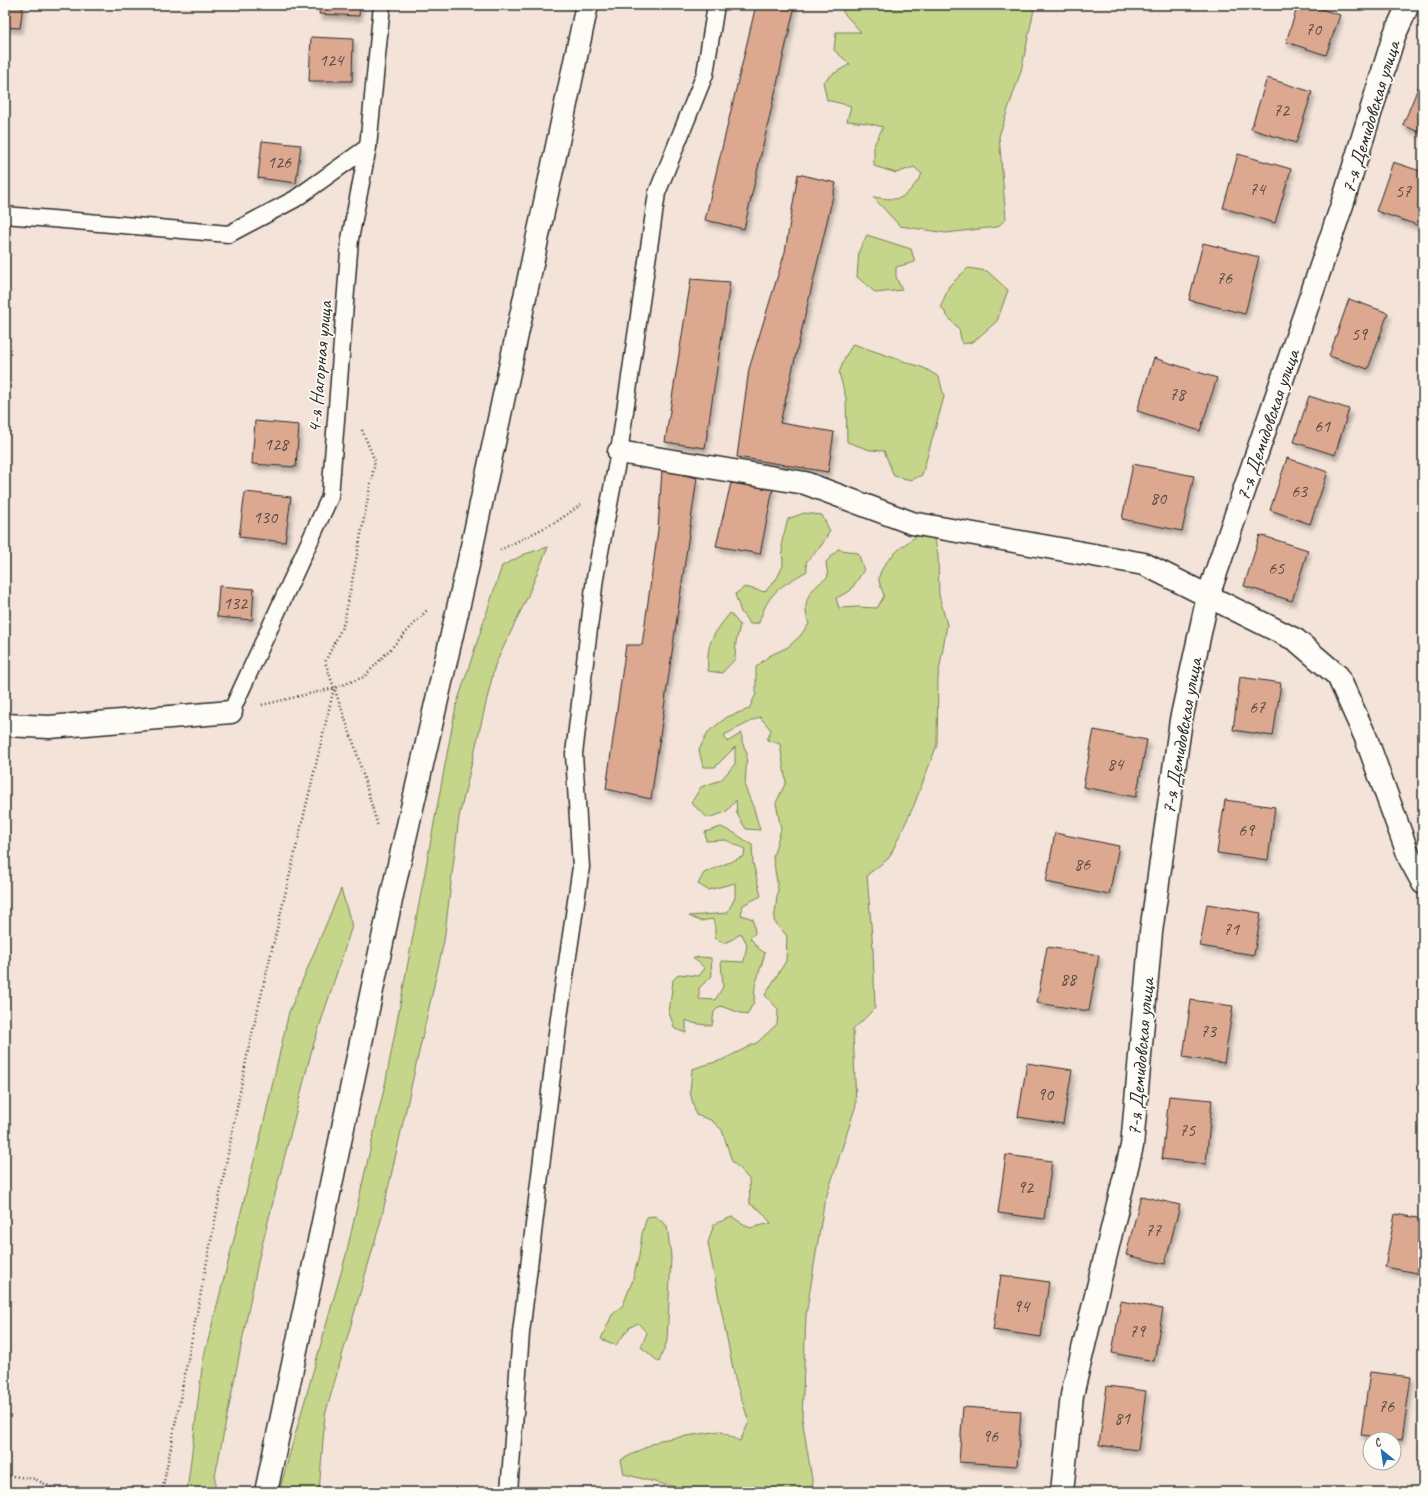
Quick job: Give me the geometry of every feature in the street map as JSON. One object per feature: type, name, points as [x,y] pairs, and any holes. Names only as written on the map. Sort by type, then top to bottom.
[{"type":"street","points":[[266,1492],[394,886],[468,565],[587,5]]},
{"type":"street","name":"7-я Демидовская улица","points":[[1062,1492],[1072,1395],[1132,1146],[1151,932],[1181,720],[1208,596],[1342,205],[1394,36],[1408,5]]},
{"type":"street","points":[[619,452],[805,483],[912,524],[1144,564],[1296,640],[1338,676],[1366,738],[1410,859],[1423,883]]},
{"type":"street","points":[[5,725],[49,727],[231,712]]},
{"type":"lane","name":"4-я Нагорная улица","points":[[231,712],[330,496],[350,239],[368,146],[382,5]]},
{"type":"lane","points":[[509,1492],[521,1333],[559,1017],[581,867],[574,754],[596,578],[619,452],[657,193],[705,74],[716,5]]},
{"type":"lane","points":[[5,215],[229,234],[295,199],[368,146]]},
{"type":"path","points":[[360,426],[375,461],[344,623],[325,662],[355,747],[379,832]]},
{"type":"path","points":[[162,1492],[248,1051],[334,688]]},
{"type":"path","points":[[5,1475],[35,1479],[61,1492]]},
{"type":"green space","points":[[850,5],[1035,5],[1021,71],[999,136],[1006,219],[997,227],[946,233],[900,226],[873,197],[890,199],[900,198],[909,191],[922,174],[914,167],[896,173],[874,166],[874,145],[883,127],[867,123],[847,121],[851,106],[827,100],[823,82],[850,64],[834,50],[836,32],[861,32],[842,11]]},
{"type":"green space","points":[[867,235],[911,249],[915,262],[896,267],[896,277],[902,290],[876,293],[857,277],[859,251]]},
{"type":"green space","points":[[968,268],[987,271],[1008,290],[997,321],[973,342],[962,344],[959,329],[948,317],[941,306],[949,286]]},
{"type":"green space","points":[[853,344],[924,368],[939,377],[944,397],[922,475],[911,480],[894,476],[884,451],[870,450],[847,442],[846,398],[839,373],[845,357]]},
{"type":"green space","points":[[804,513],[822,515],[830,531],[821,546],[806,562],[807,571],[776,591],[766,604],[759,623],[750,624],[741,612],[735,594],[745,587],[765,592],[777,578],[783,566],[782,541],[788,519]]},
{"type":"green space","points":[[921,533],[935,540],[938,555],[939,595],[947,625],[938,677],[937,745],[914,805],[889,858],[867,875],[873,949],[875,1008],[853,1030],[856,1105],[824,1204],[806,1315],[802,1418],[814,1492],[697,1492],[624,1474],[621,1460],[660,1440],[720,1431],[740,1441],[749,1422],[735,1379],[708,1243],[714,1224],[732,1217],[750,1228],[771,1223],[760,1210],[750,1204],[749,1179],[732,1161],[722,1130],[711,1120],[696,1115],[690,1092],[692,1069],[722,1060],[758,1042],[777,1024],[778,1009],[765,995],[786,961],[787,936],[774,921],[778,889],[773,857],[781,829],[776,803],[786,782],[780,744],[767,740],[771,730],[760,717],[724,735],[727,742],[742,733],[742,742],[747,753],[745,787],[754,809],[760,830],[746,829],[737,814],[736,800],[726,812],[708,818],[691,803],[701,787],[721,780],[735,764],[735,747],[715,767],[703,767],[699,750],[708,732],[727,717],[749,709],[756,694],[756,667],[769,656],[788,647],[800,636],[809,624],[806,602],[816,587],[828,577],[826,562],[838,549],[858,553],[864,570],[850,591],[836,598],[839,608],[877,608],[884,596],[879,581],[883,567],[894,554]]},
{"type":"green space","points":[[548,547],[526,600],[495,665],[459,817],[444,941],[381,1220],[325,1415],[319,1492],[279,1492],[346,1255],[386,1080],[456,706],[502,566],[525,554]]},
{"type":"green space","points":[[730,613],[740,625],[736,642],[735,659],[722,673],[708,671],[708,653],[712,639]]},
{"type":"green space","points":[[721,827],[736,834],[752,845],[753,863],[761,896],[743,905],[741,915],[753,919],[755,933],[750,938],[759,949],[765,953],[755,986],[754,1002],[747,1015],[720,1006],[714,1012],[712,1026],[693,1023],[686,1020],[686,1033],[675,1029],[669,1013],[673,980],[679,974],[699,976],[705,968],[693,958],[711,958],[712,976],[699,988],[699,999],[715,1000],[723,987],[721,961],[744,962],[747,944],[741,933],[724,943],[715,938],[713,919],[700,921],[689,916],[727,913],[735,898],[735,883],[708,890],[698,884],[704,873],[744,856],[745,849],[726,840],[706,841],[705,832]]},
{"type":"green space","points":[[341,889],[352,926],[312,1049],[259,1257],[215,1476],[215,1492],[187,1492],[203,1360],[263,1126],[289,1012]]},
{"type":"green space","points":[[655,1216],[667,1226],[671,1257],[667,1341],[659,1362],[641,1347],[647,1333],[638,1323],[629,1328],[616,1345],[601,1339],[612,1315],[623,1305],[632,1282],[647,1217]]},
{"type":"building","points":[[5,5],[23,5],[20,28],[5,27]]},
{"type":"building","points":[[320,5],[360,5],[359,16],[319,14]]},
{"type":"building","points":[[756,5],[795,5],[744,229],[705,220]]},
{"type":"building","points":[[1298,5],[1308,5],[1340,15],[1326,55],[1286,42]]},
{"type":"building","points":[[311,37],[353,39],[352,81],[309,81]]},
{"type":"building","points":[[1267,78],[1312,92],[1296,143],[1251,129]]},
{"type":"building","points":[[1420,83],[1423,84],[1423,134],[1403,125]]},
{"type":"building","points":[[262,141],[301,145],[296,183],[258,178]]},
{"type":"building","points":[[1238,154],[1291,169],[1275,223],[1223,208]]},
{"type":"building","points":[[1393,162],[1423,172],[1423,227],[1376,211]]},
{"type":"building","points":[[798,174],[836,183],[780,423],[834,432],[828,472],[737,457],[749,369],[785,252]]},
{"type":"building","points":[[1203,243],[1259,257],[1245,314],[1189,300]]},
{"type":"building","points":[[691,279],[730,282],[705,448],[665,442]]},
{"type":"building","points":[[1349,299],[1388,313],[1368,369],[1329,356]]},
{"type":"building","points":[[1154,358],[1217,378],[1200,431],[1137,411]]},
{"type":"building","points":[[1309,396],[1349,409],[1335,455],[1294,442]]},
{"type":"building","points":[[255,421],[299,425],[296,467],[252,464]]},
{"type":"building","points":[[1287,458],[1328,472],[1310,524],[1270,510]]},
{"type":"building","points":[[1133,464],[1194,476],[1182,531],[1122,519]]},
{"type":"building","points":[[662,470],[697,478],[651,799],[606,789],[626,645],[642,645],[658,530]]},
{"type":"building","points":[[731,483],[773,489],[760,554],[716,546]]},
{"type":"building","points":[[245,492],[291,497],[285,542],[239,537]]},
{"type":"building","points":[[1260,535],[1308,550],[1292,601],[1244,586]]},
{"type":"building","points":[[219,586],[254,589],[252,620],[217,617]]},
{"type":"building","points":[[1240,677],[1281,683],[1273,736],[1233,730]]},
{"type":"building","points":[[1094,730],[1147,740],[1136,797],[1083,787]]},
{"type":"building","points":[[1225,800],[1275,807],[1268,860],[1217,853]]},
{"type":"building","points":[[1055,833],[1119,846],[1109,895],[1046,882]]},
{"type":"building","points":[[1207,904],[1261,913],[1254,955],[1200,946]]},
{"type":"building","points":[[1047,947],[1099,955],[1089,1011],[1037,1003]]},
{"type":"building","points":[[1191,1000],[1233,1006],[1224,1063],[1183,1057]]},
{"type":"building","points":[[1027,1063],[1072,1070],[1063,1124],[1018,1117]]},
{"type":"building","points":[[1169,1096],[1212,1100],[1206,1164],[1162,1159]]},
{"type":"building","points":[[1006,1155],[1052,1161],[1044,1219],[998,1213]]},
{"type":"building","points":[[1141,1196],[1180,1205],[1165,1264],[1126,1255]]},
{"type":"building","points":[[1395,1214],[1423,1219],[1423,1274],[1385,1267]]},
{"type":"building","points":[[1001,1275],[1049,1282],[1041,1337],[993,1330]]},
{"type":"building","points":[[1121,1301],[1163,1309],[1154,1361],[1112,1353]]},
{"type":"building","points":[[1370,1372],[1411,1377],[1402,1440],[1402,1431],[1362,1431],[1361,1435]]},
{"type":"building","points":[[1107,1386],[1146,1391],[1138,1450],[1099,1445]]},
{"type":"building","points":[[963,1407],[1021,1411],[1017,1466],[959,1462]]}]
